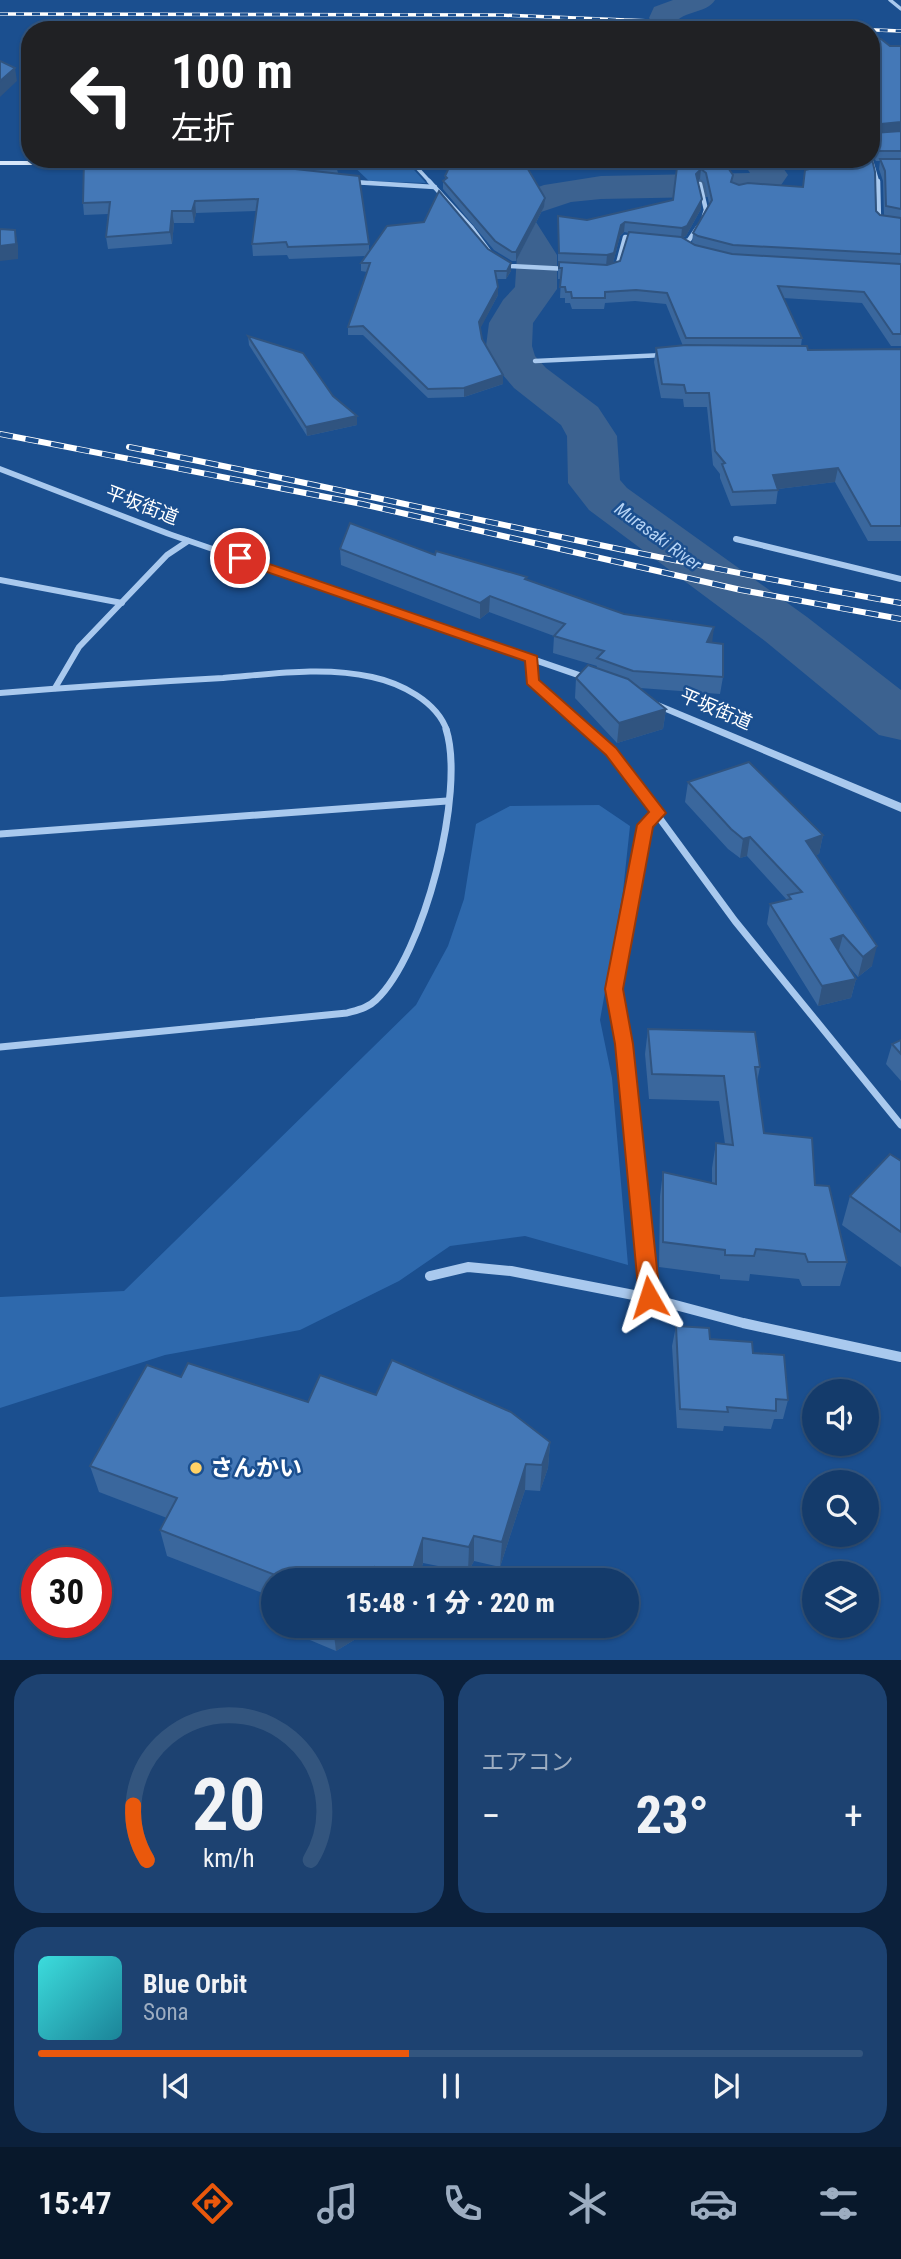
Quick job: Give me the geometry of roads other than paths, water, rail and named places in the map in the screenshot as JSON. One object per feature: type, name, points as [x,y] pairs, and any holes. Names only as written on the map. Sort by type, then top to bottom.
[{"type":"main road","points":[[0,163],[21,163]]},
{"type":"street","points":[[890,0],[901,9]]},
{"type":"street","points":[[417,168],[491,254]]},
{"type":"street","points":[[875,168],[879,221],[901,224]]},
{"type":"street","points":[[343,181],[435,187]]},
{"type":"street","points":[[670,242],[682,243],[689,240],[703,219],[706,210],[700,184]]},
{"type":"street","points":[[607,271],[617,267],[625,237],[648,239]]},
{"type":"street","points":[[682,243],[688,247]]},
{"type":"street","points":[[503,262],[510,266],[581,270]]},
{"type":"street","points":[[535,361],[677,354]]},
{"type":"street","name":"平坂街道","points":[[0,469],[188,541],[607,685]]},
{"type":"street","points":[[736,539],[901,579]]},
{"type":"street","points":[[55,688],[79,648],[167,555],[188,541]]},
{"type":"street","points":[[0,580],[122,603]]},
{"type":"street","points":[[532,659],[532,681],[611,752],[735,921],[901,1125]]},
{"type":"street","points":[[0,693],[304,673],[340,673],[393,683],[429,706],[445,725],[452,746],[447,802],[433,888],[424,917],[391,984],[367,1007],[347,1013],[0,1047]]},
{"type":"street","name":"平坂街道","points":[[632,695],[693,718],[901,808]]},
{"type":"street","points":[[0,834],[447,802]]},
{"type":"street","points":[[649,1297],[624,1044],[614,989],[645,825],[658,813]]},
{"type":"street","points":[[430,1276],[468,1267],[511,1271],[649,1297],[743,1323],[901,1357]]},
{"type":"waterway","name":"Murasaki River","points":[[664,18],[664,13],[701,0]]},
{"type":"waterway","name":"Murasaki River","points":[[765,168],[770,175],[766,180],[753,185],[601,187],[544,197],[521,206],[516,222],[537,255],[536,289],[518,309],[511,323],[509,346],[513,360],[530,378],[581,417],[592,436],[594,483],[608,499],[786,629],[901,721]]},
{"type":"railway","points":[[0,14],[500,15],[650,21]]},
{"type":"railway","points":[[880,30],[901,31]]},
{"type":"railway","points":[[0,434],[362,504],[741,590],[901,619]]},
{"type":"railway","points":[[129,447],[707,567],[901,603]]},
{"type":"place","name":"さんかい","points":[[196,1468]]}]
